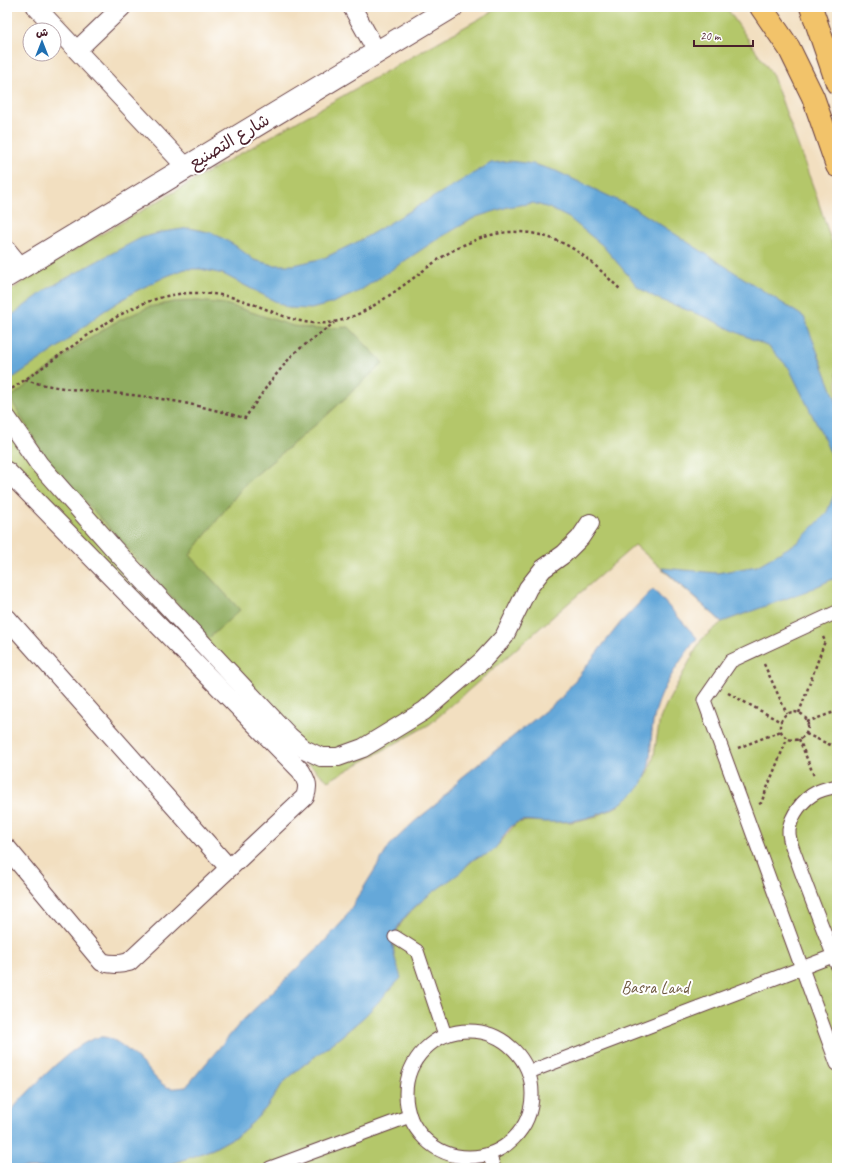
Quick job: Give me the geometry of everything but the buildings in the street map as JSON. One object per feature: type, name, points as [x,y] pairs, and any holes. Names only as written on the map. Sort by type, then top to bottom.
[{"type":"main road","points":[[762,7],[789,48],[813,96],[837,166]]},
{"type":"main road","points":[[811,7],[837,83]]},
{"type":"street","points":[[36,7],[186,167]]},
{"type":"street","points":[[77,50],[122,7]]},
{"type":"street","points":[[352,7],[377,52]]},
{"type":"street","name":"شارع التصنيع","points":[[14,272],[452,7]]},
{"type":"street","points":[[7,250],[14,272]]},
{"type":"street","points":[[7,418],[39,464],[121,556],[289,736],[304,749],[321,757],[338,757],[363,748],[424,712],[482,661],[504,637],[528,588],[543,569],[564,554],[580,538],[590,523]]},
{"type":"street","points":[[7,848],[102,962],[113,965],[129,962],[305,797],[308,788],[301,771],[9,477]]},
{"type":"street","points":[[837,612],[731,661],[704,700],[837,1064]]},
{"type":"street","points":[[7,618],[229,868]]},
{"type":"street","points":[[529,1072],[802,967],[835,960],[801,871],[789,831],[798,807],[816,792],[837,786]]},
{"type":"street","points":[[395,937],[417,951],[445,1035]]},
{"type":"street","points":[[465,1031],[485,1032],[504,1041],[519,1054],[529,1072],[533,1092],[530,1112],[522,1130],[508,1145],[489,1154],[468,1158],[446,1154],[428,1143],[414,1126],[406,1106],[406,1084],[402,1079],[426,1046],[445,1035],[465,1031]]},
{"type":"street","points":[[270,1168],[410,1116]]},
{"type":"street","points":[[489,1154],[494,1168]]},
{"type":"path","points":[[7,392],[113,318],[148,301],[178,294],[214,294],[236,299],[304,323],[320,324],[335,322],[362,312],[382,301],[444,256],[470,242],[497,234],[518,232],[540,235],[564,244],[584,256],[621,290]]},
{"type":"path","points":[[24,380],[40,385],[162,399],[245,418],[270,382],[294,353],[335,322]]},
{"type":"path","points":[[798,713],[825,641],[816,622]]},
{"type":"path","points":[[757,649],[787,714]]},
{"type":"path","points":[[714,686],[781,722]]},
{"type":"path","points":[[807,722],[837,711]]},
{"type":"path","points":[[793,712],[798,713],[804,717],[807,722],[808,726],[806,734],[799,739],[788,739],[781,732],[781,722],[787,714],[793,712]]},
{"type":"path","points":[[724,753],[781,732]]},
{"type":"path","points":[[806,734],[837,748]]},
{"type":"path","points":[[744,809],[761,803],[788,739]]},
{"type":"path","points":[[799,739],[821,791]]},
{"type":"green space","name":"Basra Land","points":[[500,7],[726,7],[772,74],[814,189],[837,258],[837,1168],[160,1168],[213,1149],[238,1135],[266,1108],[282,1083],[364,1017],[394,953],[396,935],[404,920],[412,910],[433,891],[476,858],[480,857],[500,843],[516,823],[527,821],[572,822],[597,816],[618,806],[645,779],[654,755],[660,719],[666,705],[701,640],[722,622],[635,545],[430,724],[328,781],[286,744],[225,680],[7,463],[7,293],[47,266],[215,168]]},
{"type":"green space","points":[[198,301],[224,304],[293,326],[316,329],[349,327],[383,363],[325,417],[245,484],[190,555],[240,610],[209,638],[45,457],[10,398],[75,348],[114,323],[149,307],[174,302]]},
{"type":"water","points":[[509,161],[533,164],[556,171],[636,209],[804,317],[837,403],[837,468],[789,368],[769,347],[708,318],[656,298],[639,288],[602,245],[569,218],[549,208],[533,203],[508,207],[476,217],[436,240],[358,292],[330,304],[311,309],[288,308],[223,274],[200,269],[185,269],[134,292],[101,313],[60,346],[7,382],[7,319],[47,289],[141,238],[163,232],[189,228],[213,233],[236,246],[254,260],[273,265],[294,265],[324,258],[361,240],[491,163]]},
{"type":"water","points":[[837,468],[837,577],[807,591],[722,622],[662,568],[717,573],[757,566],[798,542],[826,514],[836,490]]},
{"type":"water","points":[[653,589],[697,638],[665,686],[657,707],[652,727],[649,767],[642,784],[635,792],[615,807],[594,816],[570,821],[546,822],[527,820],[516,823],[509,829],[491,852],[474,859],[461,872],[420,902],[402,921],[396,931],[393,942],[394,955],[401,978],[364,1017],[283,1083],[266,1108],[238,1135],[213,1149],[160,1168],[7,1168],[7,1115],[50,1070],[77,1048],[89,1041],[100,1037],[106,1037],[113,1040],[132,1054],[164,1085],[173,1088],[186,1087],[241,1022],[322,944],[343,921],[390,845],[414,822],[440,801],[460,779],[561,698],[621,622]]}]
